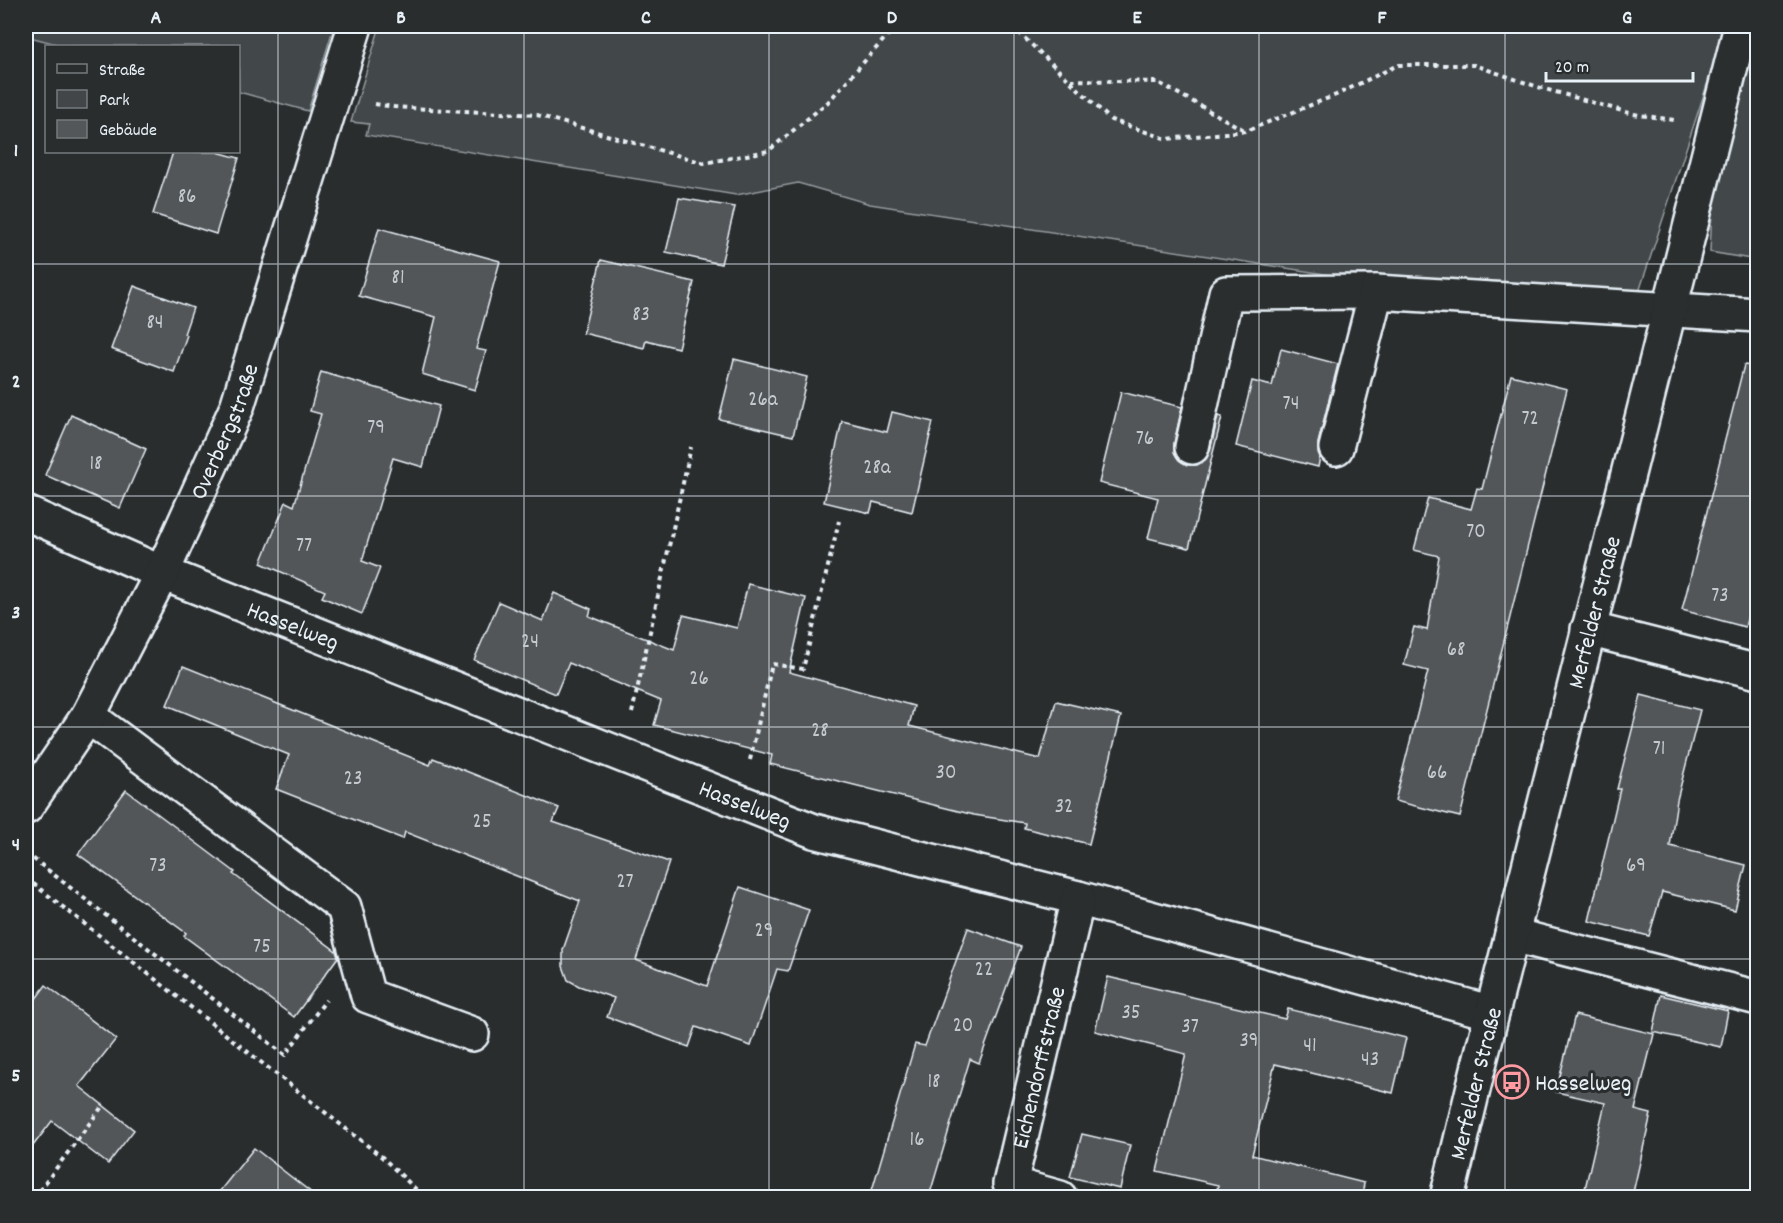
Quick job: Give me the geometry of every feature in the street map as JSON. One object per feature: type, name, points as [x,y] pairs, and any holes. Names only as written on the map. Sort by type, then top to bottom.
[{"type":"street","name":"Overbergstraße","points":[[26,807],[88,716],[162,573],[237,407],[355,26]]},
{"type":"street","name":"Merfelder Straße","points":[[1447,1197],[1741,26]]},
{"type":"street","points":[[1192,447],[1227,292],[1376,292],[1758,315]]},
{"type":"street","points":[[1336,448],[1376,292]]},
{"type":"street","name":"Hasselweg","points":[[26,513],[162,573],[814,831],[1078,898],[1492,1013]]},
{"type":"street","points":[[1588,629],[1758,672]]},
{"type":"street","points":[[88,716],[344,907],[368,996],[472,1034]]},
{"type":"street","name":"Eichendorffstraße","points":[[1060,1197],[1001,1191],[1078,898]]},
{"type":"street","points":[[1512,935],[1758,998]]},
{"type":"path","points":[[334,96],[394,107],[537,115],[704,163],[768,151],[828,102],[896,26]]},
{"type":"path","points":[[1012,26],[1111,120],[1167,139],[1246,131],[1336,95],[1398,65],[1474,65],[1538,87],[1633,114],[1716,126]]},
{"type":"path","points":[[1070,80],[1157,82],[1246,131]]},
{"type":"path","points":[[623,754],[691,447]]},
{"type":"path","points":[[740,801],[772,664],[803,669],[839,521]]},
{"type":"path","points":[[26,853],[285,1054],[337,985],[368,996]]},
{"type":"path","points":[[26,878],[382,1157],[426,1197]]},
{"type":"path","points":[[34,1197],[104,1104]]},
{"type":"green space","points":[[26,26],[334,26],[308,111],[240,92],[240,45],[60,45],[26,36]]},
{"type":"green space","points":[[380,26],[1696,26],[1725,30],[1638,295],[1351,278],[870,204],[798,183],[736,195],[366,135],[369,124],[351,122]]},
{"type":"green space","points":[[1741,26],[1757,26],[1757,260],[1710,252],[1716,126]]},
{"type":"building","points":[[173,153],[221,153],[239,158],[216,234],[153,214]]},
{"type":"building","points":[[679,198],[735,207],[721,264],[666,252]]},
{"type":"building","points":[[379,228],[500,261],[476,349],[486,351],[475,390],[422,374],[436,317],[359,296]]},
{"type":"building","points":[[601,260],[694,282],[678,348],[646,340],[644,348],[583,333]]},
{"type":"building","points":[[134,286],[193,308],[184,334],[187,335],[174,372],[111,349]]},
{"type":"building","points":[[1281,349],[1338,364],[1318,443],[1320,457],[1318,467],[1236,446],[1252,381],[1272,386]]},
{"type":"building","points":[[734,359],[807,377],[793,436],[719,419]]},
{"type":"building","points":[[1744,365],[1758,367],[1758,577],[1745,627],[1682,610]]},
{"type":"building","points":[[321,372],[439,406],[423,467],[393,458],[362,561],[380,568],[362,614],[322,597],[325,591],[261,563],[286,502],[294,506],[321,414],[310,411]]},
{"type":"building","points":[[1511,375],[1567,389],[1460,817],[1395,801],[1428,671],[1404,665],[1414,627],[1427,630],[1439,556],[1414,550],[1428,498],[1471,509],[1477,488],[1482,489]]},
{"type":"building","points":[[1121,392],[1182,407],[1174,452],[1179,460],[1187,465],[1197,465],[1206,459],[1218,416],[1222,417],[1189,548],[1148,538],[1158,498],[1099,483]]},
{"type":"building","points":[[892,412],[933,422],[912,512],[873,502],[870,513],[824,502],[842,421],[887,432]]},
{"type":"building","points":[[71,415],[146,449],[120,508],[45,475]]},
{"type":"building","points":[[748,584],[806,598],[789,672],[914,706],[909,726],[1040,759],[1056,701],[1121,716],[1089,844],[1024,828],[1025,823],[974,815],[770,764],[772,755],[654,725],[661,701],[569,663],[556,694],[474,660],[499,602],[543,621],[554,593],[591,609],[589,616],[674,650],[683,615],[737,628]]},
{"type":"building","points":[[183,666],[430,765],[433,758],[559,808],[553,822],[669,862],[636,960],[707,986],[740,887],[809,910],[788,971],[777,969],[751,1046],[696,1027],[689,1047],[607,1017],[614,998],[568,980],[563,966],[563,950],[580,901],[405,832],[403,839],[276,789],[289,755],[167,705]]},
{"type":"building","points":[[1641,695],[1700,710],[1677,800],[1670,846],[1746,865],[1735,910],[1662,892],[1649,936],[1589,921],[1620,789],[1617,789]]},
{"type":"building","points":[[126,790],[336,951],[338,957],[294,1017],[184,936],[186,933],[78,854]]},
{"type":"building","points":[[968,928],[1021,947],[979,1063],[970,1059],[929,1197],[870,1197],[915,1044],[925,1046]]},
{"type":"building","points":[[1108,977],[1285,1019],[1288,1009],[1406,1038],[1393,1093],[1275,1064],[1252,1155],[1364,1183],[1362,1197],[1215,1197],[1218,1185],[1157,1171],[1186,1054],[1095,1031]]},
{"type":"building","points":[[46,985],[116,1039],[79,1086],[134,1130],[108,1164],[52,1121],[26,1155],[26,1012]]},
{"type":"building","points":[[1661,995],[1728,1011],[1721,1047],[1653,1032]]},
{"type":"building","points":[[1575,1015],[1654,1034],[1635,1110],[1651,1114],[1632,1197],[1583,1197],[1605,1103],[1556,1092]]},
{"type":"building","points":[[1082,1134],[1130,1145],[1120,1189],[1070,1177]]},
{"type":"building","points":[[254,1148],[317,1197],[215,1197]]},
{"type":"place","name":"Hasselweg","points":[[1512,1082]]}]
